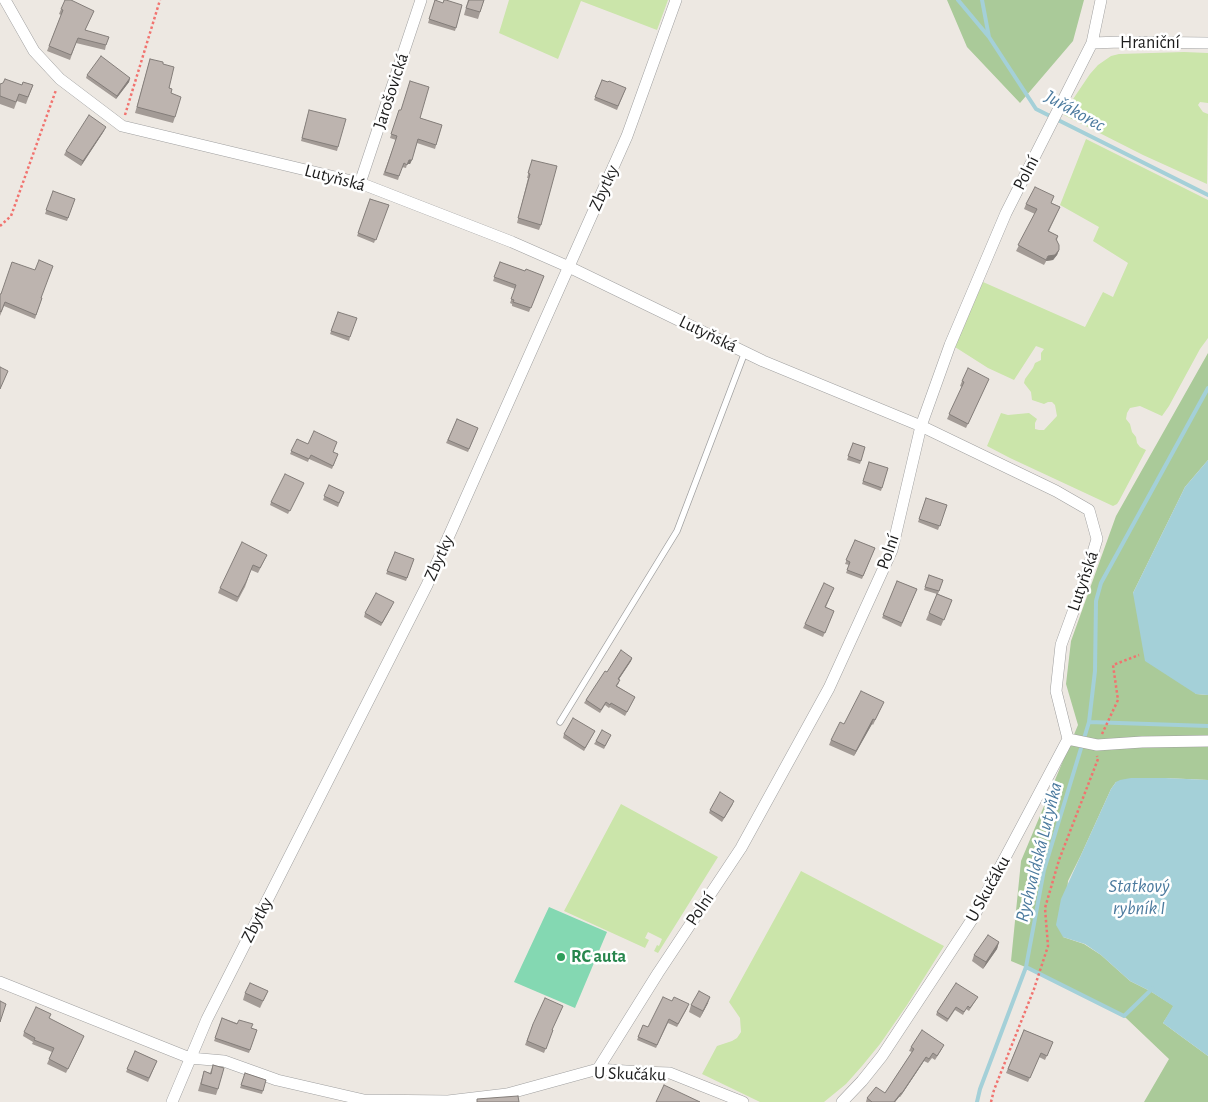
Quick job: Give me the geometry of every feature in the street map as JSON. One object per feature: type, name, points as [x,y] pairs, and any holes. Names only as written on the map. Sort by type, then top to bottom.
[{"type":"street","name":"Lutyňská","points":[[5,0],[34,51],[60,79],[122,126],[360,183],[512,242],[569,267],[763,361],[921,426],[1056,490],[1089,510],[1097,539],[1085,579],[1061,645],[1056,691],[1068,739]]},
{"type":"street","name":"Jarošovická","points":[[360,183],[421,0]]},
{"type":"street","name":"Zbytky","points":[[172,1102],[207,1019],[427,585],[627,136],[676,0]]},
{"type":"street","name":"Polní","points":[[598,1069],[658,973],[741,848],[829,688],[892,550],[921,426],[950,345],[1006,212],[1092,43],[1101,0]]},
{"type":"street","name":"Hraniční","points":[[1092,43],[1208,43]]},
{"type":"street","name":"U Skučáku","points":[[842,1102],[882,1056],[973,918],[1068,739]]},
{"type":"street","points":[[1068,739],[1097,744],[1208,741]]},
{"type":"street","name":"U Skučáku","points":[[0,982],[190,1058],[224,1061],[277,1080],[364,1100],[448,1101],[507,1094],[598,1069],[670,1073],[743,1102]]},
{"type":"lane","points":[[560,722],[677,531],[745,352]]},
{"type":"path","points":[[122,126],[160,0]]},
{"type":"path","points":[[0,226],[11,216],[60,79]]},
{"type":"path","points":[[991,1102],[994,1090],[1034,990],[1048,946],[1045,908],[1059,860],[1098,759],[1097,744],[1118,700],[1113,666],[1139,655]]},
{"type":"green space","points":[[509,0],[668,0],[657,30],[581,1],[558,59],[499,33]]},
{"type":"green space","points":[[947,0],[1084,0],[1073,41],[1020,103],[967,47]]},
{"type":"green space","points":[[1208,53],[1208,103],[1200,102],[1198,105],[1203,112],[1208,114],[1207,184],[1143,155],[1064,115],[1090,74],[1098,65],[1111,56],[1119,54]]},
{"type":"green space","points":[[1086,139],[1208,200],[1208,338],[1162,416],[1140,406],[1130,408],[1127,413],[1126,419],[1136,437],[1137,443],[1146,450],[1119,501],[1113,506],[987,446],[1001,413],[1008,415],[1029,413],[1037,419],[1035,429],[1039,430],[1044,430],[1057,416],[1055,405],[1052,402],[1044,404],[1032,400],[1031,392],[1024,383],[1035,363],[1041,360],[1041,353],[1044,349],[1036,346],[1014,380],[988,368],[955,347],[983,282],[1085,327],[1103,292],[1113,297],[1128,263],[1093,241],[1099,227],[1060,205]]},
{"type":"green space","points":[[1208,353],[1208,460],[1185,487],[1133,593],[1196,694],[1208,695],[1208,780],[1165,778],[1116,782],[1068,881],[1063,937],[1084,944],[1101,955],[1130,981],[1174,1006],[1163,1023],[1208,1056],[1208,1102],[1144,1102],[1169,1059],[1126,1018],[1042,974],[1011,961],[1021,861],[1078,725],[1066,684],[1071,641],[1116,516]]},
{"type":"green space","points":[[621,804],[718,857],[658,953],[654,951],[662,939],[648,932],[645,938],[649,940],[645,948],[564,911]]},
{"type":"green space","points":[[801,871],[944,946],[880,1044],[846,1084],[824,1102],[760,1102],[702,1074],[717,1046],[732,1041],[741,1032],[740,1018],[729,1002]]},
{"type":"green space","name":"RC auta","points":[[549,907],[607,932],[575,1008],[514,982]]},
{"type":"water","points":[[1208,460],[1208,695],[1196,694],[1145,661],[1133,593],[1185,487]]},
{"type":"water","name":"Statkový rybník I","points":[[1131,778],[1208,780],[1208,1056],[1163,1023],[1173,1006],[1130,981],[1101,955],[1085,944],[1063,937],[1056,925],[1061,899],[1111,789],[1116,782]]},
{"type":"building","points":[[65,0],[71,0],[94,11],[85,30],[109,37],[106,45],[78,38],[71,55],[49,46]]},
{"type":"building","points":[[435,0],[443,3],[446,0],[462,5],[456,28],[429,19]]},
{"type":"building","points":[[469,0],[484,0],[480,12],[466,8]]},
{"type":"building","points":[[101,56],[130,78],[117,96],[87,75]]},
{"type":"building","points":[[150,59],[174,67],[169,88],[172,89],[171,93],[181,97],[175,117],[137,107]]},
{"type":"building","points":[[5,79],[22,85],[23,82],[33,85],[28,97],[19,94],[16,102],[0,96],[0,84]]},
{"type":"building","points":[[602,80],[626,88],[618,106],[595,97]]},
{"type":"building","points":[[410,81],[429,87],[420,118],[442,125],[436,145],[418,139],[412,160],[409,160],[407,165],[404,163],[399,176],[385,172],[397,136],[391,134]]},
{"type":"building","points":[[309,110],[346,119],[338,147],[302,138]]},
{"type":"building","points":[[89,115],[106,127],[83,161],[66,151]]},
{"type":"building","points":[[532,160],[557,166],[541,225],[518,218]]},
{"type":"building","points":[[1035,187],[1054,196],[1051,203],[1060,207],[1048,231],[1058,236],[1056,239],[1059,250],[1055,255],[1048,256],[1046,260],[1018,245],[1037,209],[1026,204]]},
{"type":"building","points":[[53,191],[75,199],[68,218],[46,210]]},
{"type":"building","points":[[370,199],[389,205],[376,240],[358,233]]},
{"type":"building","points":[[39,260],[53,266],[36,315],[5,302],[1,312],[0,294],[12,262],[35,270]]},
{"type":"building","points":[[500,262],[544,276],[531,308],[513,302],[514,300],[511,299],[516,285],[494,277]]},
{"type":"building","points":[[338,312],[357,318],[350,337],[331,331]]},
{"type":"building","points":[[0,367],[8,371],[0,389]]},
{"type":"building","points":[[968,368],[989,379],[968,424],[949,414],[964,382],[962,381]]},
{"type":"building","points":[[457,419],[478,428],[469,449],[448,440]]},
{"type":"building","points":[[314,431],[337,442],[333,452],[338,454],[333,466],[311,455],[309,459],[291,451],[297,439],[308,444]]},
{"type":"building","points":[[853,443],[865,447],[861,461],[848,456]]},
{"type":"building","points":[[869,462],[888,468],[882,488],[863,481]]},
{"type":"building","points":[[285,474],[304,483],[290,511],[271,502]]},
{"type":"building","points":[[329,485],[344,492],[339,503],[324,496]]},
{"type":"building","points":[[926,498],[947,505],[940,526],[919,519]]},
{"type":"building","points":[[855,540],[875,548],[863,576],[847,570],[850,562],[846,560]]},
{"type":"building","points":[[242,542],[267,555],[260,568],[253,565],[238,597],[220,588]]},
{"type":"building","points":[[395,552],[414,559],[407,578],[387,571]]},
{"type":"building","points":[[929,575],[943,580],[939,591],[925,587]]},
{"type":"building","points":[[897,581],[917,589],[902,623],[883,615]]},
{"type":"building","points":[[824,583],[834,588],[825,607],[834,611],[825,633],[805,624]]},
{"type":"building","points":[[376,593],[394,602],[382,623],[365,613]]},
{"type":"building","points":[[937,594],[952,600],[944,620],[929,613]]},
{"type":"building","points":[[621,650],[632,658],[618,679],[620,680],[616,686],[635,697],[627,712],[606,702],[601,710],[586,700]]},
{"type":"building","points":[[861,691],[884,702],[856,751],[831,740],[840,722],[844,724]]},
{"type":"building","points":[[573,718],[595,731],[585,748],[564,734]]},
{"type":"building","points":[[602,730],[611,735],[605,746],[596,741]]},
{"type":"building","points":[[720,792],[734,801],[724,818],[710,810]]},
{"type":"building","points":[[988,935],[999,942],[986,962],[974,955]]},
{"type":"building","points":[[250,983],[268,991],[263,1001],[245,993]]},
{"type":"building","points":[[956,983],[978,997],[970,1008],[968,1006],[964,1012],[956,1007],[948,1019],[937,1012]]},
{"type":"building","points":[[699,991],[710,997],[703,1011],[691,1005]]},
{"type":"building","points":[[663,997],[672,1001],[674,997],[689,1004],[678,1024],[669,1019],[657,1045],[638,1037],[643,1025],[648,1027]]},
{"type":"building","points":[[545,998],[563,1006],[546,1049],[527,1041]]},
{"type":"building","points":[[0,1001],[6,1004],[0,1022]]},
{"type":"building","points":[[36,1007],[51,1014],[49,1018],[84,1036],[68,1069],[49,1059],[54,1048],[34,1040],[35,1038],[24,1032]]},
{"type":"building","points":[[222,1018],[237,1024],[239,1020],[253,1024],[251,1028],[257,1030],[250,1050],[215,1038]]},
{"type":"building","points":[[922,1030],[944,1045],[937,1056],[933,1053],[929,1059],[926,1057],[894,1102],[872,1102],[867,1098],[876,1087],[885,1093],[914,1049],[911,1047]]},
{"type":"building","points":[[1024,1030],[1053,1042],[1047,1056],[1041,1053],[1030,1078],[1008,1069]]},
{"type":"building","points":[[135,1051],[157,1061],[149,1078],[127,1069]]},
{"type":"building","points":[[213,1065],[224,1068],[218,1089],[201,1084],[204,1071],[211,1074]]},
{"type":"building","points":[[245,1073],[266,1080],[263,1091],[241,1085]]},
{"type":"building","points":[[664,1085],[700,1102],[656,1102]]},
{"type":"building","points":[[518,1096],[519,1102],[477,1102],[477,1099]]},
{"type":"waterway","points":[[958,0],[989,37]]},
{"type":"waterway","name":"Juřákorec","points":[[982,0],[989,37],[1036,109],[1208,195]]},
{"type":"waterway","name":"Rychvaldská Lutyňka","points":[[977,1102],[980,1089],[1026,967],[1044,870],[1089,722],[1095,671],[1096,601],[1101,583],[1208,388]]},
{"type":"waterway","name":"Rychvaldská Lutyňka","points":[[1089,722],[1208,726]]},
{"type":"waterway","points":[[1026,967],[1124,1016],[1153,988]]},
{"type":"place","name":"RC auta","points":[[561,957]]}]
